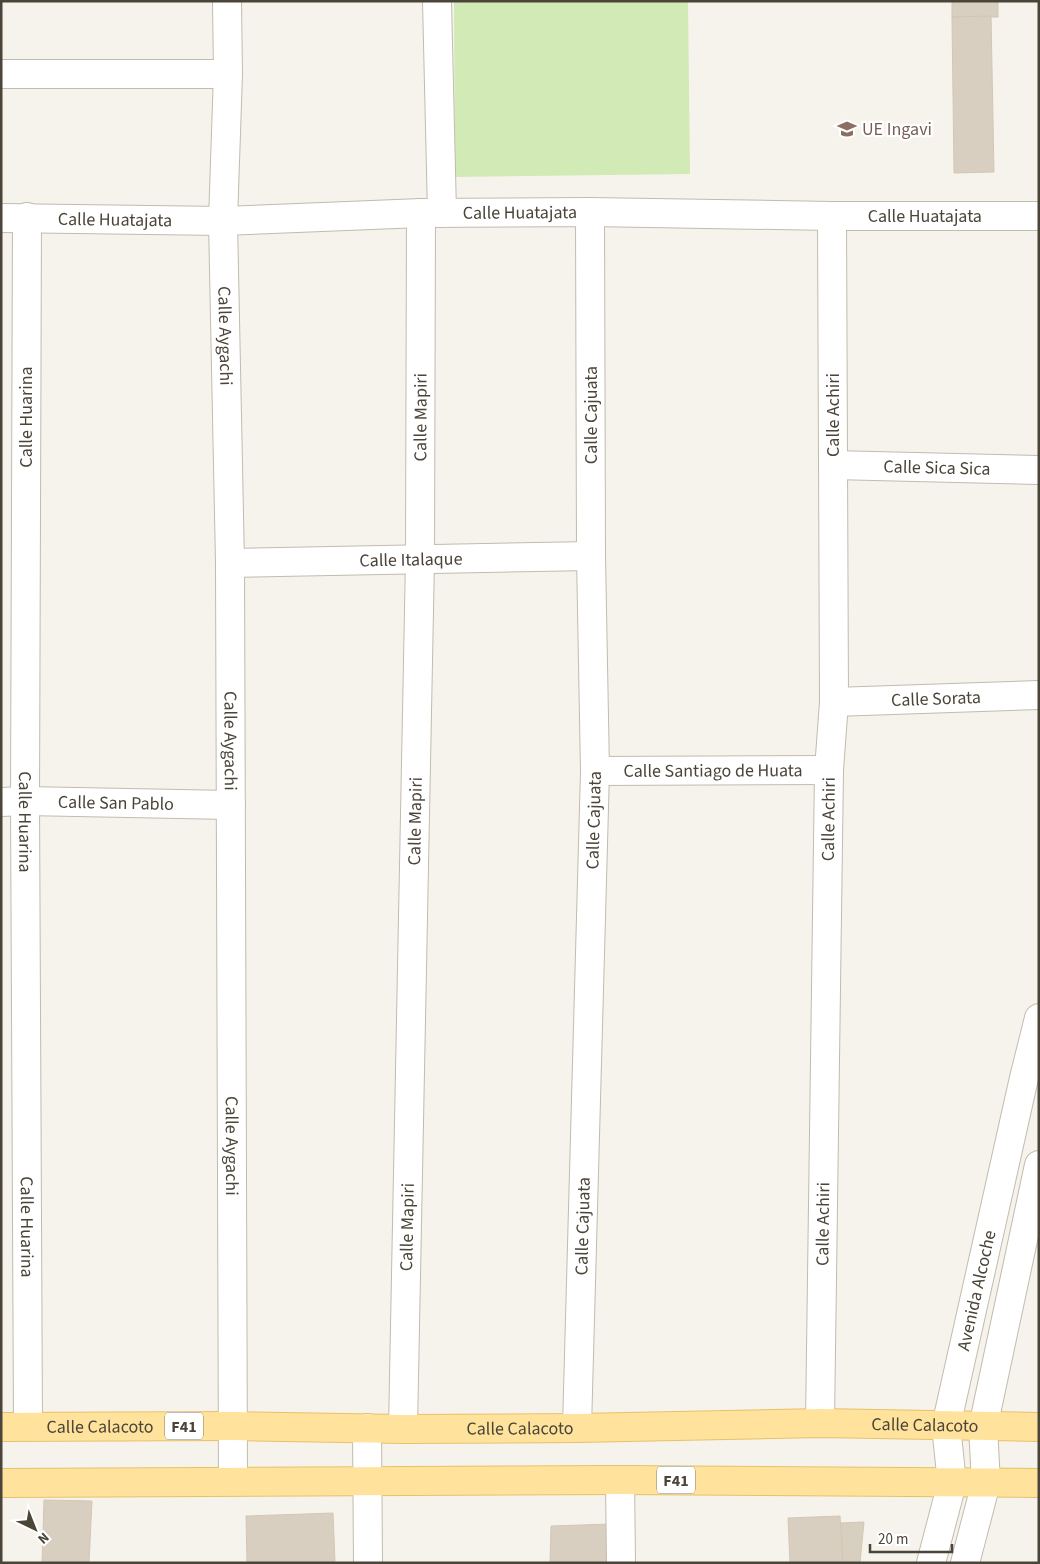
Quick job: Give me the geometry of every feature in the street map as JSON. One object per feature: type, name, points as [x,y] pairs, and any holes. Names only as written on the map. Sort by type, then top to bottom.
[{"type":"main road","name":"Calle Calacoto","points":[[14,1426],[232,1426],[403,1429],[577,1428],[820,1423],[1039,1427]]},
{"type":"main road","name":"F41","points":[[1,1483],[620,1480],[1039,1483]]},
{"type":"street","name":"Calle Aygachi","points":[[227,1],[228,74],[223,221],[230,564],[232,1481]]},
{"type":"street","name":"Calle Mapiri","points":[[403,1429],[420,559],[437,1]]},
{"type":"street","points":[[1,74],[228,74]]},
{"type":"street","name":"Calle Huatajata","points":[[14,217],[223,221],[431,213],[590,212],[832,216],[1039,216]]},
{"type":"street","name":"Calle Cajuata","points":[[577,1428],[595,771],[591,556],[590,212]]},
{"type":"street","name":"Calle Achiri","points":[[820,1423],[829,770],[834,702],[832,216]]},
{"type":"street","name":"Calle Huarina","points":[[14,217],[14,1426]]},
{"type":"street","name":"Calle Sica Sica","points":[[834,465],[1039,470]]},
{"type":"street","name":"Calle Italaque","points":[[230,564],[591,556]]},
{"type":"street","name":"Calle Sorata","points":[[834,702],[1039,694]]},
{"type":"street","name":"Calle Santiago de Huata","points":[[595,771],[829,770]]},
{"type":"street","name":"Calle San Pablo","points":[[13,801],[231,805]]},
{"type":"street","name":"Avenida Alcoche","points":[[931,1563],[952,1483],[946,1426],[1021,1088],[1039,1018]]},
{"type":"street","name":"Avenida Alcoche","points":[[965,1563],[986,1483],[983,1427],[1039,1165]]},
{"type":"street","points":[[367,1428],[368,1563]]},
{"type":"street","points":[[620,1480],[621,1563]]},
{"type":"green space","points":[[454,1],[688,1],[690,174],[455,177]]},
{"type":"building","points":[[952,1],[998,1],[998,17],[952,17]]},
{"type":"building","points":[[991,16],[994,172],[954,173],[952,17]]},
{"type":"building","points":[[44,1500],[92,1501],[89,1563],[42,1563]]},
{"type":"building","points":[[333,1513],[335,1563],[247,1563],[246,1516]]},
{"type":"building","points":[[840,1516],[843,1563],[790,1563],[788,1518]]},
{"type":"building","points":[[864,1522],[860,1563],[843,1563],[841,1523]]},
{"type":"building","points":[[611,1524],[611,1563],[550,1563],[551,1526]]},
{"type":"place","name":"UE Ingavi","points":[[847,129]]}]
